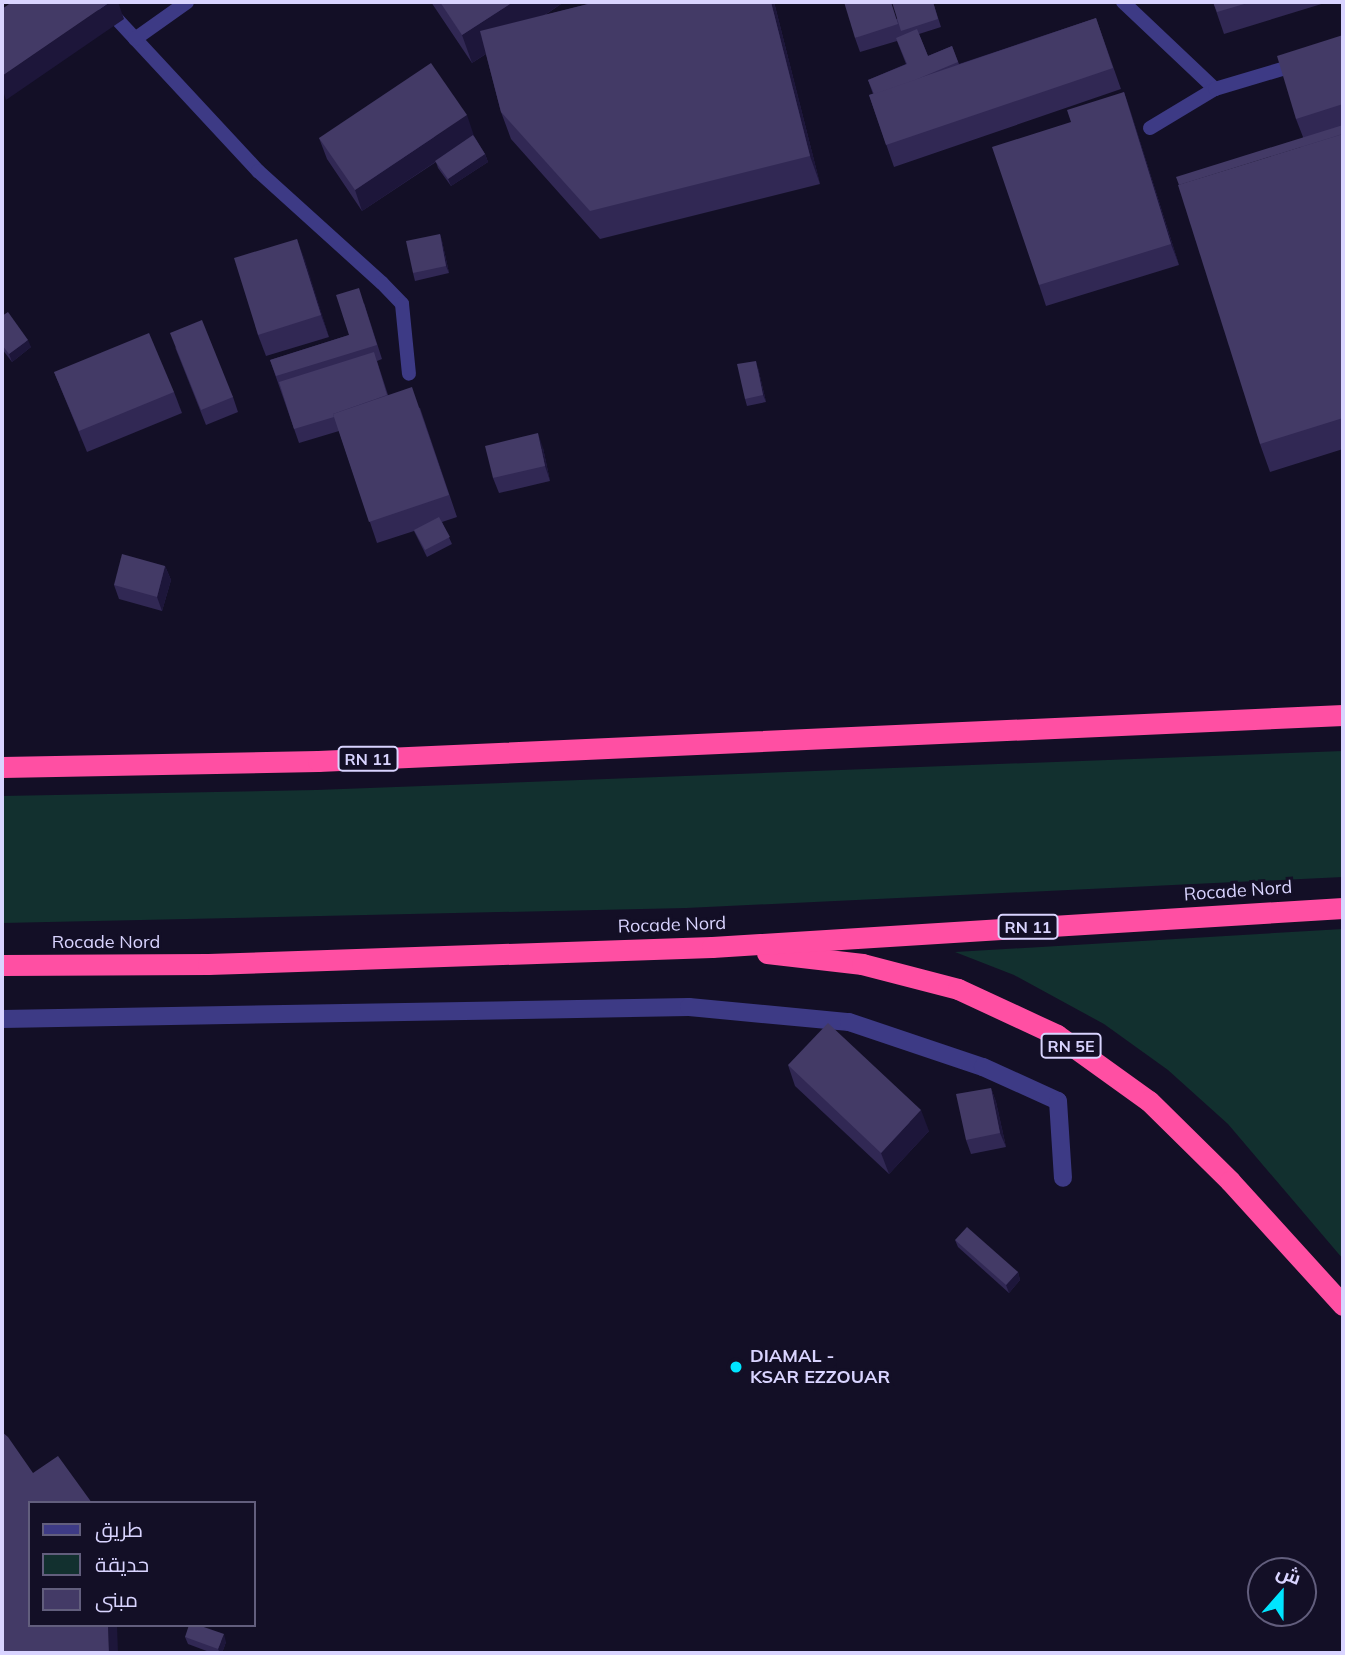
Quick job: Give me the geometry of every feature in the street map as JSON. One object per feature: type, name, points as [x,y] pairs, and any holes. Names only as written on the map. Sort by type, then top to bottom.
[{"type":"highway","name":"RN 11","points":[[2,767],[331,761],[1343,715]]},
{"type":"highway","name":"Rocade Nord","points":[[2,965],[208,964],[712,947],[1343,908]]},
{"type":"highway","name":"RN 5E","points":[[712,947],[862,964],[958,989],[1057,1035],[1149,1101],[1230,1181],[1343,1305]]},
{"type":"street","points":[[2,1018],[689,1007],[849,1022],[983,1066],[1058,1101],[1063,1178]]},
{"type":"lane","points":[[101,2],[257,171],[382,282],[401,304],[409,374]]},
{"type":"lane","points":[[135,39],[187,2]]},
{"type":"lane","points":[[1123,2],[1216,89]]},
{"type":"lane","points":[[1150,128],[1216,89],[1318,58]]},
{"type":"green space","points":[[1343,751],[1343,877],[686,908],[2,923],[2,796],[316,790]]},
{"type":"green space","points":[[1343,929],[1343,1259],[1228,1124],[1168,1070],[1104,1024],[1014,975],[955,952]]},
{"type":"building","points":[[12,2],[110,2],[2,76],[2,9]]},
{"type":"building","points":[[440,2],[513,2],[462,35]]},
{"type":"building","points":[[596,2],[771,2],[810,156],[590,211],[501,112],[480,31]]},
{"type":"building","points":[[844,2],[891,2],[898,24],[855,38]]},
{"type":"building","points":[[892,2],[933,2],[938,19],[901,31]]},
{"type":"building","points":[[1213,2],[1251,2],[1217,12]]},
{"type":"building","points":[[1096,18],[1113,68],[886,145],[869,95]]},
{"type":"building","points":[[917,29],[928,56],[952,46],[958,62],[874,94],[868,80],[907,64],[896,38]]},
{"type":"building","points":[[1343,35],[1343,104],[1296,119],[1277,56]]},
{"type":"building","points":[[431,63],[467,115],[355,190],[319,138]]},
{"type":"building","points":[[1124,92],[1171,244],[1039,285],[992,147],[1071,122],[1067,110]]},
{"type":"building","points":[[1343,125],[1343,134],[1179,185],[1176,177]]},
{"type":"building","points":[[1343,134],[1343,418],[1260,444],[1178,185]]},
{"type":"building","points":[[473,135],[485,154],[448,179],[435,161]]},
{"type":"building","points":[[440,234],[446,266],[413,273],[406,241]]},
{"type":"building","points":[[297,239],[321,315],[258,335],[234,258]]},
{"type":"building","points":[[359,288],[377,345],[276,376],[270,360],[349,335],[336,295]]},
{"type":"building","points":[[8,312],[28,340],[9,354],[2,345],[2,316]]},
{"type":"building","points":[[202,320],[233,397],[201,410],[170,333]]},
{"type":"building","points":[[149,333],[174,392],[79,431],[54,372]]},
{"type":"building","points":[[374,352],[387,395],[333,414],[334,417],[294,429],[279,382]]},
{"type":"building","points":[[756,361],[763,395],[745,399],[737,364]]},
{"type":"building","points":[[412,387],[449,495],[369,522],[333,414]]},
{"type":"building","points":[[538,433],[545,466],[493,478],[485,446]]},
{"type":"building","points":[[439,517],[450,537],[425,550],[414,530]]},
{"type":"building","points":[[122,554],[165,566],[157,597],[114,585]]},
{"type":"building","points":[[828,1023],[921,1110],[881,1153],[788,1065]]},
{"type":"building","points":[[991,1088],[1000,1133],[966,1140],[956,1094]]},
{"type":"building","points":[[967,1227],[1018,1272],[1006,1285],[955,1240]]},
{"type":"building","points":[[2,1432],[33,1473],[58,1456],[91,1501],[28,1501],[28,1627],[108,1627],[109,1653],[2,1653]]},
{"type":"building","points":[[188,1627],[204,1627],[224,1634],[218,1649],[185,1637]]},
{"type":"place","name":"DIAMAL - KSAR EZZOUAR","points":[[736,1367]]}]
